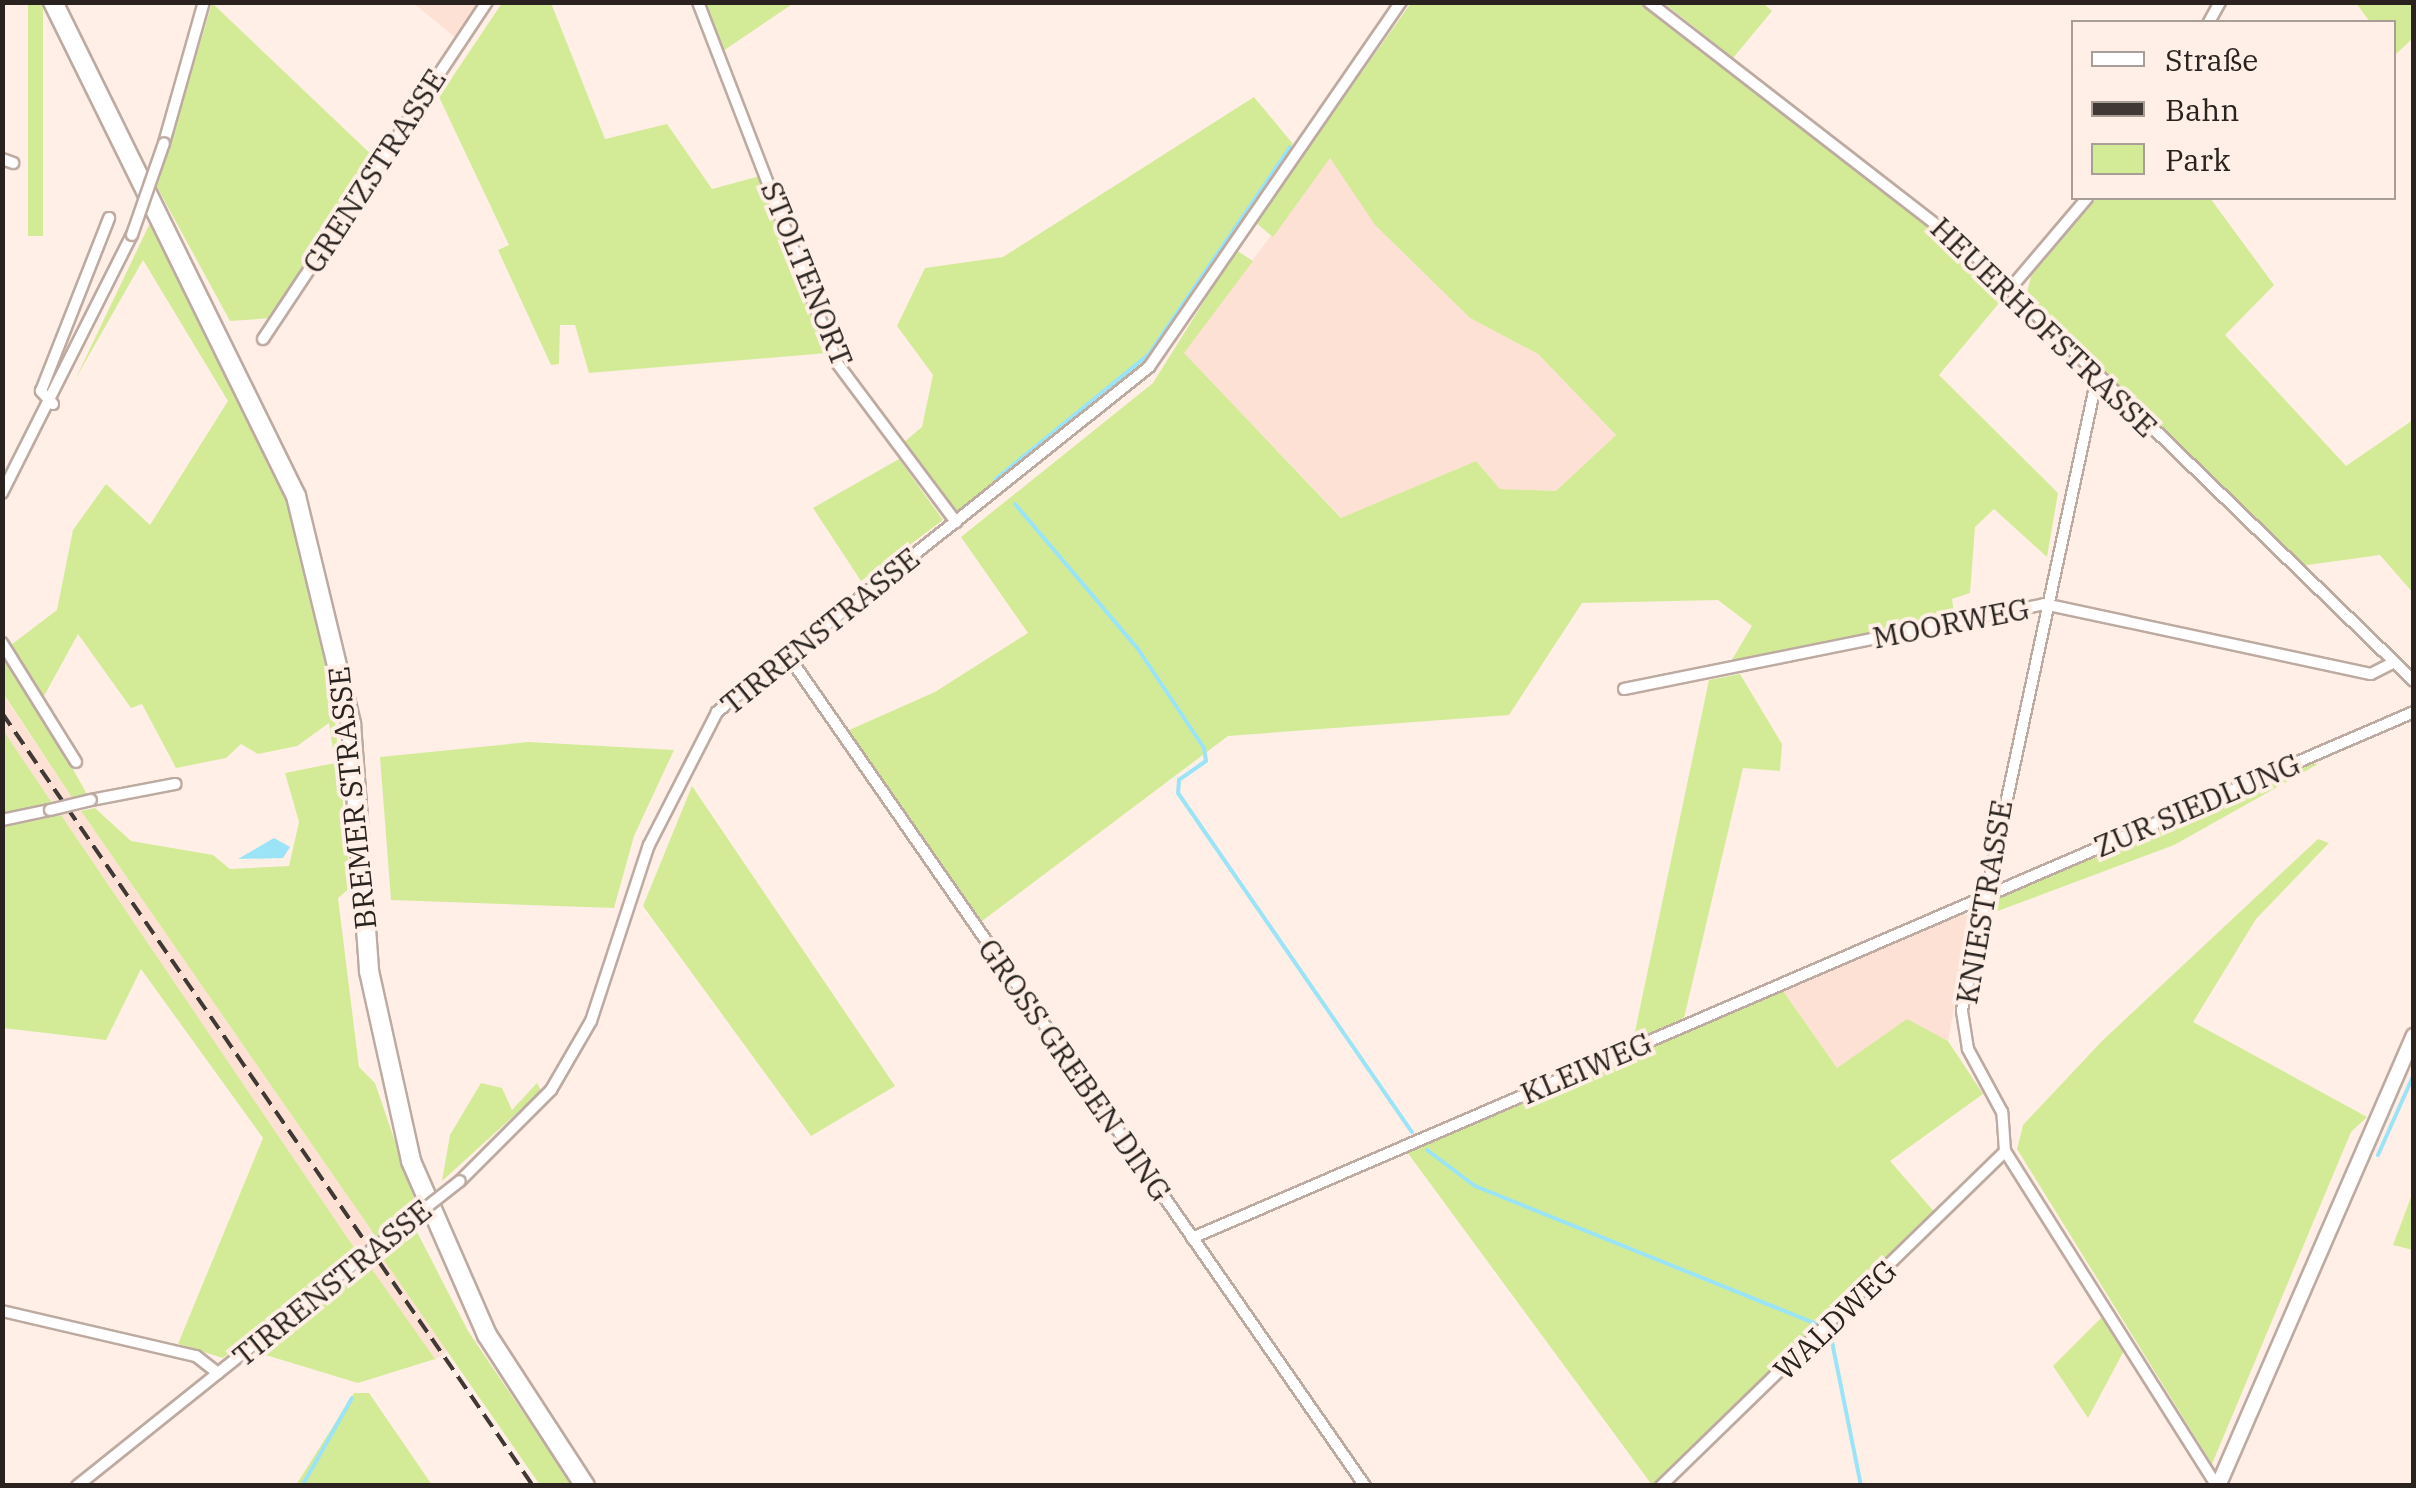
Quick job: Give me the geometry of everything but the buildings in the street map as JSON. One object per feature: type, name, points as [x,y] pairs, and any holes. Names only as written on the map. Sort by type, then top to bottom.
[{"type":"main road","name":"BREMER STRASSE","points":[[53,2],[296,496],[351,724],[369,971],[412,1161],[488,1336],[585,1486]]},
{"type":"street","points":[[2,494],[53,404],[132,234],[164,143],[204,2]]},
{"type":"street","name":"GRENZSTRASSE","points":[[263,339],[487,2]]},
{"type":"street","name":"STOLTENORT","points":[[698,2],[837,363],[956,522]]},
{"type":"street","name":"TIRRENSTRASSE","points":[[78,1486],[460,1181],[552,1090],[591,1021],[648,845],[699,760],[710,720],[786,654],[1150,367],[1401,2]]},
{"type":"street","name":"HEUERHOFSTRASSE","points":[[1650,2],[1926,212],[2414,681]]},
{"type":"street","points":[[2010,290],[2085,200]]},
{"type":"street","points":[[53,404],[41,390],[109,218]]},
{"type":"street","name":"KNIESTRASSE","points":[[2097,377],[1980,897],[1963,1030],[2002,1112],[2004,1151],[2217,1486]]},
{"type":"street","name":"MOORWEG","points":[[1624,690],[2044,604],[2371,674],[2392,664]]},
{"type":"street","points":[[2,643],[76,762]]},
{"type":"street","name":"GROSS GREBEN DING","points":[[786,654],[1365,1486]]},
{"type":"street","name":"ZUR SIEDLUNG","points":[[1980,897],[2414,712]]},
{"type":"street","points":[[2,820],[174,784]]},
{"type":"street","name":"KLEIWEG","points":[[1192,1238],[1980,897]]},
{"type":"street","points":[[2217,1486],[2414,1036]]},
{"type":"street","name":"WALDWEG","points":[[1662,1486],[2004,1151]]},
{"type":"street","name":"TIRRENSTRASSE","points":[[2,1311],[196,1356],[218,1373]]},
{"type":"shaded area","points":[[413,3],[482,3],[456,38]]},
{"type":"shaded area","points":[[1330,157],[1375,225],[1470,318],[1538,354],[1616,435],[1556,491],[1500,489],[1476,461],[1342,518],[1183,353]]},
{"type":"shaded area","points":[[2,693],[73,799],[52,803],[3,730]]},
{"type":"shaded area","points":[[81,811],[376,1237],[357,1252],[61,815]]},
{"type":"shaded area","points":[[1963,913],[1971,919],[1948,1041],[1907,1020],[1837,1068],[1783,991]]},
{"type":"shaded area","points":[[381,1256],[448,1351],[434,1360],[368,1265]]},
{"type":"green space","points":[[28,3],[43,3],[43,236],[28,236]]},
{"type":"green space","points":[[212,3],[377,160],[272,318],[230,321],[157,187]]},
{"type":"green space","points":[[502,3],[551,3],[605,139],[667,124],[712,189],[760,176],[827,353],[589,373],[575,325],[560,325],[559,364],[551,365],[498,250],[509,245],[439,97]]},
{"type":"green space","points":[[701,3],[794,3],[720,53]]},
{"type":"green space","points":[[1411,3],[1640,3],[1920,218],[2005,296],[1939,375],[2058,493],[2047,557],[1994,509],[1975,527],[1970,593],[1952,599],[1955,620],[1730,663],[1752,626],[1718,600],[1582,603],[1509,715],[1228,736],[982,921],[847,731],[935,692],[1028,633],[961,537],[1153,383],[1236,250],[1253,261],[1184,353],[1341,518],[1476,461],[1500,489],[1556,491],[1616,435],[1538,354],[1470,318],[1375,225],[1330,158],[1273,237],[1255,222]]},
{"type":"green space","points":[[1664,3],[1763,3],[1772,11],[1733,58]]},
{"type":"green space","points":[[2356,3],[2413,3],[2413,38],[2396,54],[2396,20],[2369,20]]},
{"type":"green space","points":[[1254,97],[1293,144],[1147,363],[957,516],[903,443],[922,427],[933,375],[897,326],[925,268],[1003,257]]},
{"type":"green space","points":[[2095,200],[2211,200],[2274,285],[2225,335],[2346,466],[2413,420],[2413,593],[2380,555],[2300,566],[2026,297],[2031,276]]},
{"type":"green space","points":[[150,223],[254,418],[287,499],[330,668],[351,887],[338,898],[359,1067],[375,1083],[417,1206],[376,1237],[81,811],[95,808],[131,841],[213,855],[230,869],[289,866],[299,822],[285,773],[335,763],[329,723],[297,746],[258,754],[241,744],[226,758],[176,768],[142,704],[131,708],[78,634],[38,707],[88,796],[73,799],[3,693],[3,651],[57,610],[73,530],[106,484],[150,525],[228,401],[143,260],[76,378]]},
{"type":"green space","points":[[899,459],[943,520],[861,581],[813,508]]},
{"type":"green space","points":[[1740,674],[1782,744],[1780,771],[1743,768],[1684,1018],[1633,1041],[1709,680]]},
{"type":"green space","points":[[3,730],[52,803],[3,813]]},
{"type":"green space","points":[[529,742],[674,750],[634,836],[614,908],[391,900],[380,757]]},
{"type":"green space","points":[[2308,764],[2318,764],[2174,845],[1987,915],[1994,900]]},
{"type":"green space","points":[[692,786],[895,1086],[811,1136],[643,906]]},
{"type":"green space","points":[[61,815],[357,1252],[223,1358],[178,1344],[263,1138],[141,969],[106,1040],[3,1028],[3,827]]},
{"type":"green space","points":[[2318,839],[2329,843],[2256,919],[2193,1022],[2367,1117],[2351,1132],[2212,1464],[2017,1149],[2023,1125],[2102,1041]]},
{"type":"green space","points":[[1783,991],[1837,1068],[1907,1019],[1948,1041],[1983,1094],[1890,1161],[1937,1215],[1652,1485],[1407,1152]]},
{"type":"green space","points":[[481,1083],[502,1088],[512,1110],[537,1083],[541,1091],[442,1181],[450,1135]]},
{"type":"green space","points":[[2413,1192],[2413,1250],[2393,1245]]},
{"type":"green space","points":[[416,1230],[468,1331],[572,1485],[540,1485],[381,1256]]},
{"type":"green space","points":[[369,1265],[435,1359],[358,1383],[259,1353]]},
{"type":"green space","points":[[2105,1314],[2126,1347],[2088,1418],[2053,1366]]},
{"type":"green space","points":[[354,1393],[369,1393],[432,1485],[296,1485]]},
{"type":"water","points":[[274,838],[290,847],[283,858],[238,859]]},
{"type":"waterway","points":[[996,479],[1149,354],[1290,147]]},
{"type":"waterway","points":[[1015,504],[1138,649],[1204,748],[1206,761],[1179,780],[1178,793],[1412,1132]]},
{"type":"waterway","points":[[2378,1155],[2414,1074]]},
{"type":"waterway","points":[[1427,1150],[1475,1186],[1816,1324]]},
{"type":"waterway","points":[[1830,1332],[1861,1486]]},
{"type":"waterway","points":[[302,1486],[352,1398]]},
{"type":"railway","points":[[2,713],[533,1486]]}]
